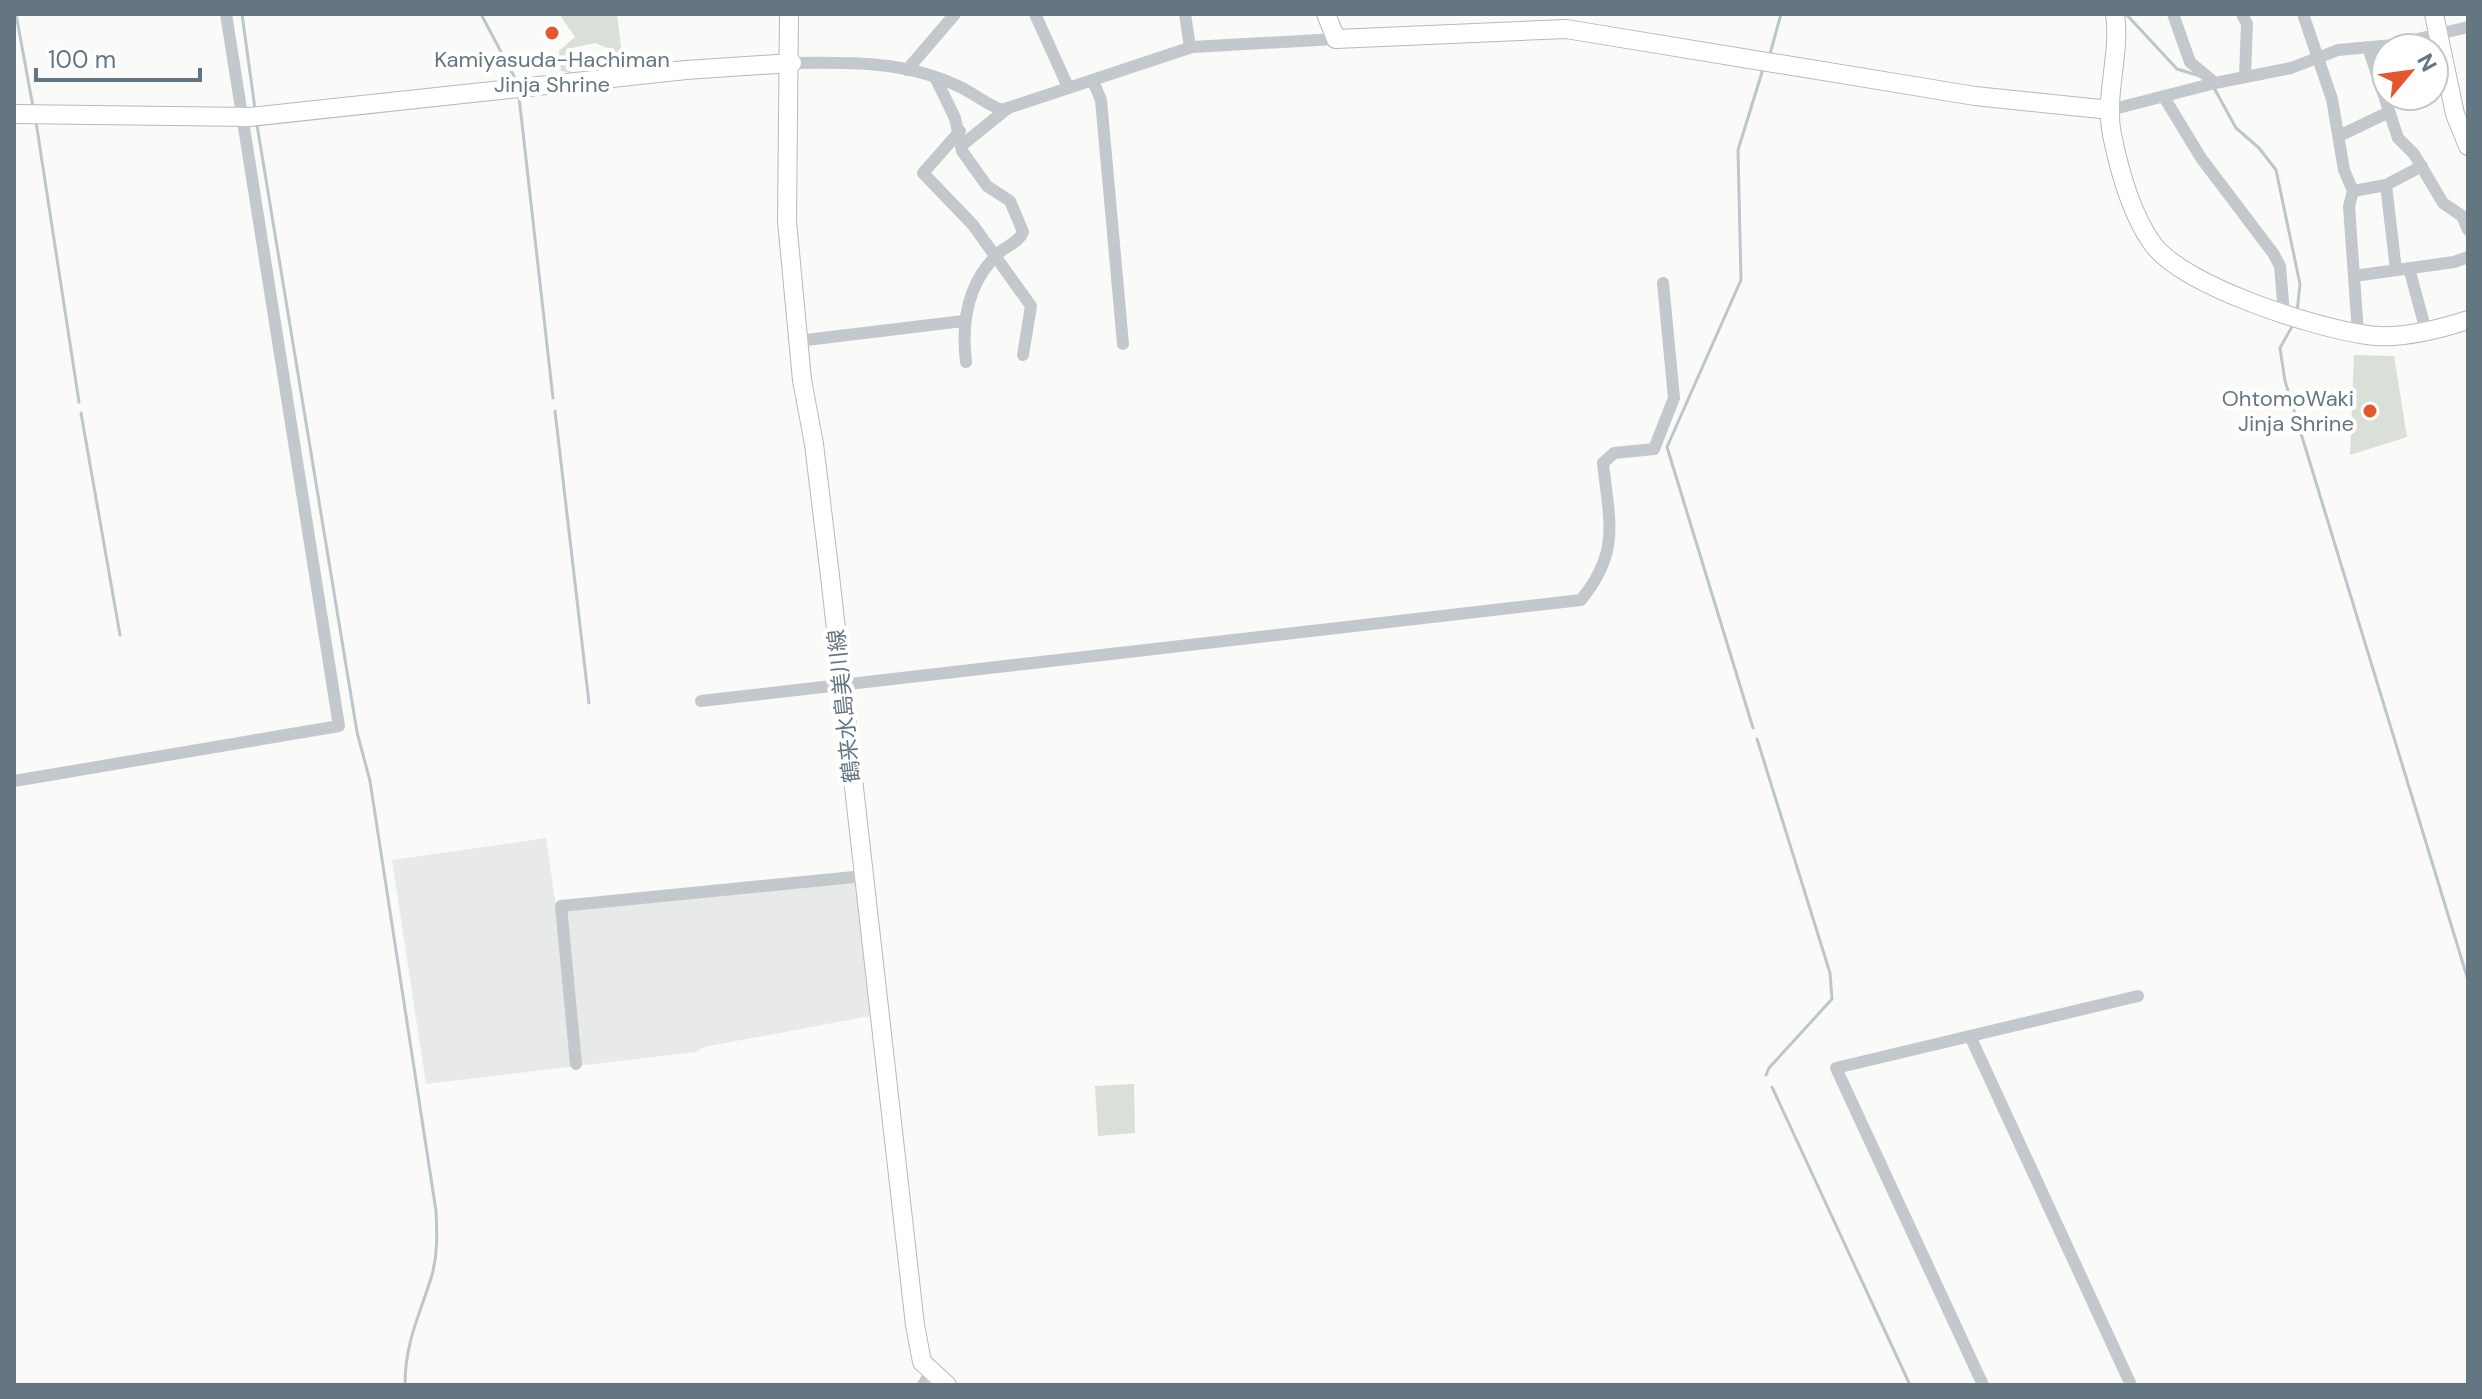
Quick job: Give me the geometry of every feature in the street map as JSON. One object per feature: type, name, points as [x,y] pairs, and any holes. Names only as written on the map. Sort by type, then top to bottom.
[{"type":"street","points":[[14,781],[339,726],[250,117],[226,14]]},
{"type":"street","name":"鶴来水島美川線","points":[[789,14],[792,63],[787,221],[798,341],[842,686],[918,1351],[926,1379],[947,1385]]},
{"type":"street","points":[[1035,14],[1068,87]]},
{"type":"street","points":[[1185,14],[1190,47]]},
{"type":"street","points":[[1326,14],[1336,39]]},
{"type":"street","points":[[2115,14],[2117,29],[2110,110],[2112,134],[2128,187],[2152,243],[2174,264],[2201,281],[2292,317],[2358,333],[2426,331],[2468,320]]},
{"type":"street","points":[[2173,14],[2190,62],[2215,83]]},
{"type":"street","points":[[2242,14],[2247,24],[2245,76]]},
{"type":"street","points":[[2303,14],[2319,59],[2339,136],[2344,170],[2353,191],[2349,206],[2358,333]]},
{"type":"street","points":[[907,70],[952,15]]},
{"type":"street","points":[[2444,32],[2468,27]]},
{"type":"street","points":[[14,114],[250,117],[701,68],[792,63],[886,63],[959,86],[985,104],[1002,110],[1190,47],[1566,29],[1975,96],[2110,110],[2319,59],[2338,50],[2368,47],[2387,113],[2398,138],[2422,166],[2443,203],[2462,216],[2468,230]]},
{"type":"street","points":[[936,79],[972,167],[987,186],[1010,201],[1019,216],[1022,237],[997,256],[967,304],[963,321],[966,362]]},
{"type":"street","points":[[1093,81],[1101,100],[1123,344]]},
{"type":"street","points":[[2450,89],[2455,114],[2468,146]]},
{"type":"street","points":[[2164,97],[2201,158],[2280,266],[2292,317]]},
{"type":"street","points":[[1008,108],[961,138],[923,173],[997,256],[1031,306],[1023,355]]},
{"type":"street","points":[[2339,136],[2387,113]]},
{"type":"street","points":[[2353,191],[2386,185],[2422,166]]},
{"type":"street","points":[[2386,185],[2402,269],[2426,331]]},
{"type":"street","points":[[2354,276],[2454,262],[2468,257]]},
{"type":"street","points":[[701,701],[1581,600],[1601,576],[1611,542],[1603,463],[1614,453],[1654,449],[1674,398],[1663,283]]},
{"type":"street","points":[[798,341],[963,321]]},
{"type":"street","points":[[576,1064],[561,906],[864,876]]},
{"type":"street","points":[[1983,1385],[1836,1068],[2138,996]]},
{"type":"street","points":[[1970,1036],[2131,1385]]},
{"type":"shaded area","points":[[559,14],[617,14],[623,64],[611,65],[608,48],[595,43],[572,48],[571,73],[561,71],[559,51],[575,37]]},
{"type":"shaded area","points":[[2354,355],[2394,356],[2407,437],[2350,455]]},
{"type":"shaded area","points":[[546,838],[556,907],[858,879],[870,1016],[704,1047],[696,1052],[426,1084],[392,860]]},
{"type":"shaded area","points":[[1134,1084],[1135,1133],[1098,1136],[1095,1086]]},
{"type":"waterway","points":[[16,14],[33,107]]},
{"type":"waterway","points":[[242,14],[255,109]]},
{"type":"waterway","points":[[481,14],[517,82]]},
{"type":"waterway","points":[[1770,54],[1781,14]]},
{"type":"waterway","points":[[2126,14],[2177,69],[2200,76]]},
{"type":"waterway","points":[[1753,728],[1667,447],[1741,280],[1738,150],[1763,69]]},
{"type":"waterway","points":[[2214,88],[2236,128],[2259,148],[2276,170],[2300,284],[2297,312]]},
{"type":"waterway","points":[[519,97],[553,398]]},
{"type":"waterway","points":[[36,122],[79,402]]},
{"type":"waterway","points":[[257,125],[357,732],[370,781],[436,1211],[434,1267],[410,1341],[405,1385]]},
{"type":"waterway","points":[[2294,323],[2280,348],[2285,381],[2468,980]]},
{"type":"waterway","points":[[555,411],[589,703]]},
{"type":"waterway","points":[[81,413],[120,635]]},
{"type":"waterway","points":[[1757,739],[1830,973],[1832,999],[1766,1075]]},
{"type":"waterway","points":[[1772,1087],[1910,1385]]},
{"type":"place","name":"Kamiyasuda-Hachiman Jinja Shrine","points":[[552,33]]},
{"type":"place","name":"OhtomoWaki Jinja Shrine","points":[[2370,411]]}]
